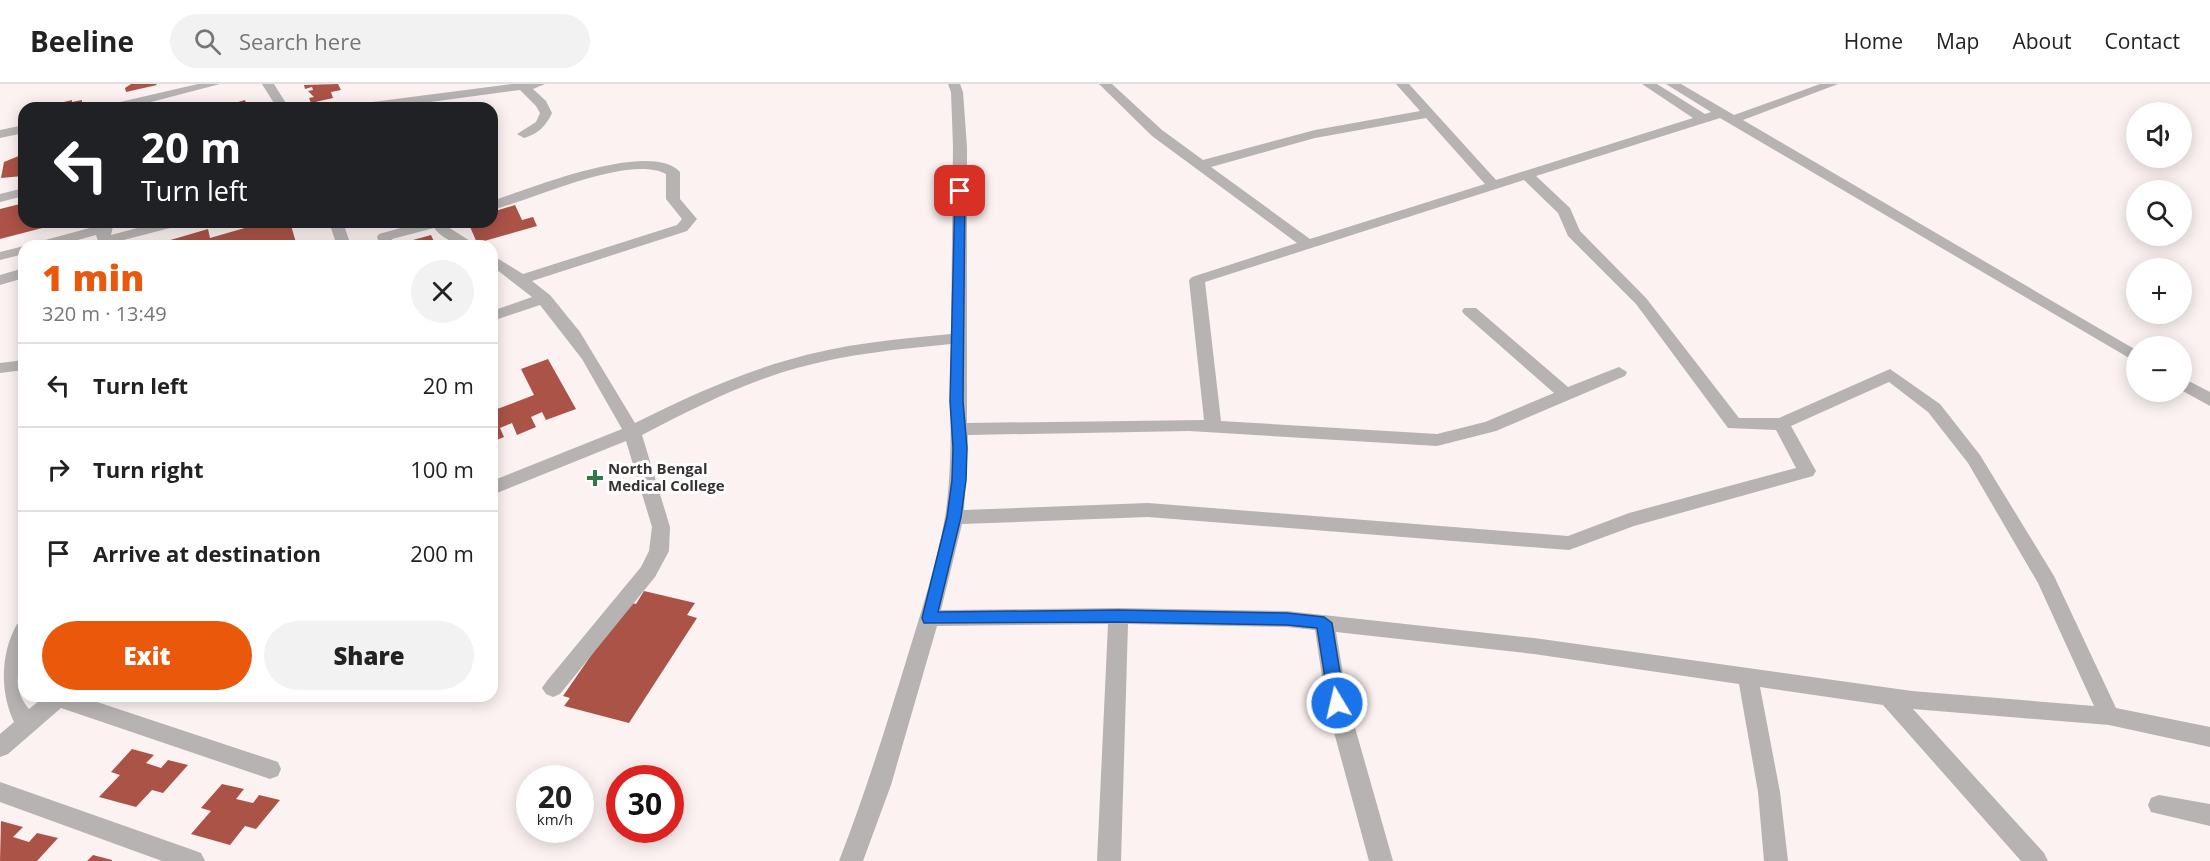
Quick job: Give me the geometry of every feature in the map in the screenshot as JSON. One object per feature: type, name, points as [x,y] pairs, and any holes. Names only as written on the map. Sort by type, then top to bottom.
[{"type":"street","points":[[138,102],[214,84]]},
{"type":"street","points":[[268,84],[279,102]]},
{"type":"street","points":[[407,102],[525,88],[538,84]]},
{"type":"street","points":[[852,861],[880,785],[929,618],[954,517],[959,480],[960,147],[959,114],[954,84]]},
{"type":"street","points":[[1105,84],[1157,132],[1309,245]]},
{"type":"street","points":[[1402,84],[1494,186]]},
{"type":"street","points":[[1648,84],[1704,119]]},
{"type":"street","points":[[1672,84],[2126,351]]},
{"type":"street","points":[[1213,427],[1197,280],[1704,119],[1726,116],[1832,84]]},
{"type":"street","points":[[524,135],[545,120],[546,113],[542,105],[525,88]]},
{"type":"street","points":[[1202,165],[1297,136],[1378,119],[1431,114]]},
{"type":"street","points":[[0,134],[18,130]]},
{"type":"street","points":[[498,204],[626,166],[661,165],[673,172],[671,197],[690,219],[682,228],[522,279]]},
{"type":"street","points":[[1527,175],[1565,211],[1573,233],[1641,301],[1734,424],[1781,424],[1890,375],[1934,408],[1974,459],[2047,581],[2109,716]]},
{"type":"street","points":[[0,198],[18,194]]},
{"type":"street","points":[[75,240],[144,228]]},
{"type":"street","points":[[385,240],[384,237],[416,228]]},
{"type":"street","points":[[442,228],[460,240]]},
{"type":"street","points":[[0,256],[18,252]]},
{"type":"street","points":[[498,263],[545,298],[572,329],[632,432],[661,527],[659,551],[648,572],[553,688]]},
{"type":"street","points":[[0,280],[18,275]]},
{"type":"street","points":[[498,314],[545,298]]},
{"type":"street","points":[[1470,311],[1565,394]]},
{"type":"street","points":[[498,486],[632,432],[680,407],[770,370],[866,348],[958,338]]},
{"type":"street","points":[[0,368],[18,366]]},
{"type":"street","points":[[959,429],[1213,427],[1437,440],[1490,427],[1619,372]]},
{"type":"street","points":[[2192,389],[2210,400]]},
{"type":"street","points":[[954,517],[1148,510],[1569,543],[1629,520],[1807,471],[1781,424]]},
{"type":"street","points":[[929,618],[1118,616],[1287,619],[1534,646],[1888,696],[2109,716],[2210,737]]},
{"type":"street","points":[[1109,861],[1118,616]]},
{"type":"street","points":[[1324,623],[1337,703],[1381,861]]},
{"type":"street","points":[[18,642],[10,659],[6,689],[11,702],[28,723]]},
{"type":"street","points":[[1748,677],[1769,792],[1776,861]]},
{"type":"street","points":[[1888,696],[2036,861]]},
{"type":"street","points":[[0,747],[53,702]]},
{"type":"street","points":[[74,702],[270,769]]},
{"type":"street","points":[[0,792],[193,861]]},
{"type":"street","points":[[2159,805],[2210,815]]},
{"type":"building","points":[[131,84],[157,85],[126,92],[125,88]]},
{"type":"building","points":[[338,84],[341,90],[331,92],[333,98],[311,102],[309,98],[314,97],[308,91],[313,90],[312,87],[305,89],[304,85]]},
{"type":"building","points":[[18,156],[18,176],[1,178],[4,162]]},
{"type":"building","points":[[18,204],[18,228],[42,228],[0,239],[0,209]]},
{"type":"building","points":[[515,205],[522,220],[533,217],[537,226],[488,240],[476,240],[471,228],[498,228],[498,210]]},
{"type":"building","points":[[245,228],[292,228],[295,240],[170,240],[208,229],[210,238]]},
{"type":"building","points":[[431,235],[433,240],[413,240]]},
{"type":"building","points":[[548,359],[576,409],[546,420],[542,412],[531,417],[536,427],[517,435],[512,423],[500,428],[504,437],[498,440],[498,409],[534,395],[521,369]]},
{"type":"building","points":[[644,591],[695,603],[687,615],[697,618],[629,723],[564,706],[570,698],[563,696],[628,602],[636,604]]},
{"type":"building","points":[[132,749],[154,755],[146,763],[161,768],[168,760],[188,765],[163,793],[152,790],[136,807],[99,797],[120,775],[111,772]]},
{"type":"building","points":[[222,784],[244,789],[236,799],[253,803],[259,795],[280,800],[256,829],[245,826],[230,845],[191,834],[211,811],[201,808]]},
{"type":"building","points":[[1,821],[23,827],[13,837],[29,842],[37,833],[58,838],[37,861],[0,861]]},
{"type":"building","points":[[93,855],[112,860],[112,861],[87,861]]},
{"type":"place","name":"North Bengal Medical College","points":[[595,478]]},
{"type":"route","points":[[960,191],[957,401],[960,448],[959,480],[948,545],[929,618],[1118,616],[1287,619],[1324,623],[1337,703]]}]
